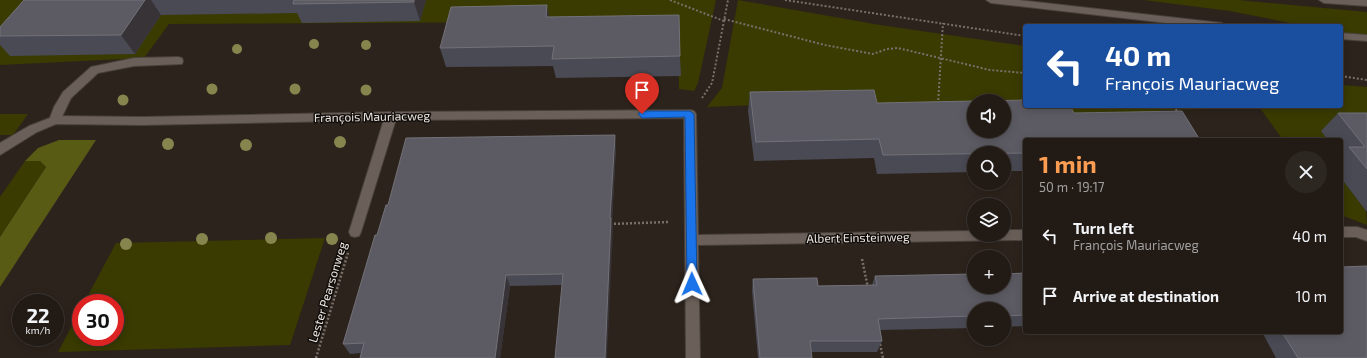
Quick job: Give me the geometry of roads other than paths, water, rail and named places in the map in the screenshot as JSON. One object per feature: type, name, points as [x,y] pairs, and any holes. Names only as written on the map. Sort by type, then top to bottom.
[{"type":"street","points":[[991,0],[1204,24]]},
{"type":"street","points":[[1324,0],[1367,3]]},
{"type":"street","points":[[1343,36],[1367,38]]},
{"type":"street","points":[[55,120],[60,106],[67,95],[94,70],[134,62],[178,61]]},
{"type":"street","name":"François Mauriacweg","points":[[0,151],[3,147],[33,129],[55,120],[142,121],[391,116],[690,114],[691,240]]},
{"type":"street","points":[[355,232],[391,116]]},
{"type":"street","points":[[1343,232],[1357,232],[1367,236]]},
{"type":"street","name":"Albert Einsteinweg","points":[[691,240],[1023,235]]},
{"type":"street","points":[[691,240],[693,358]]}]
